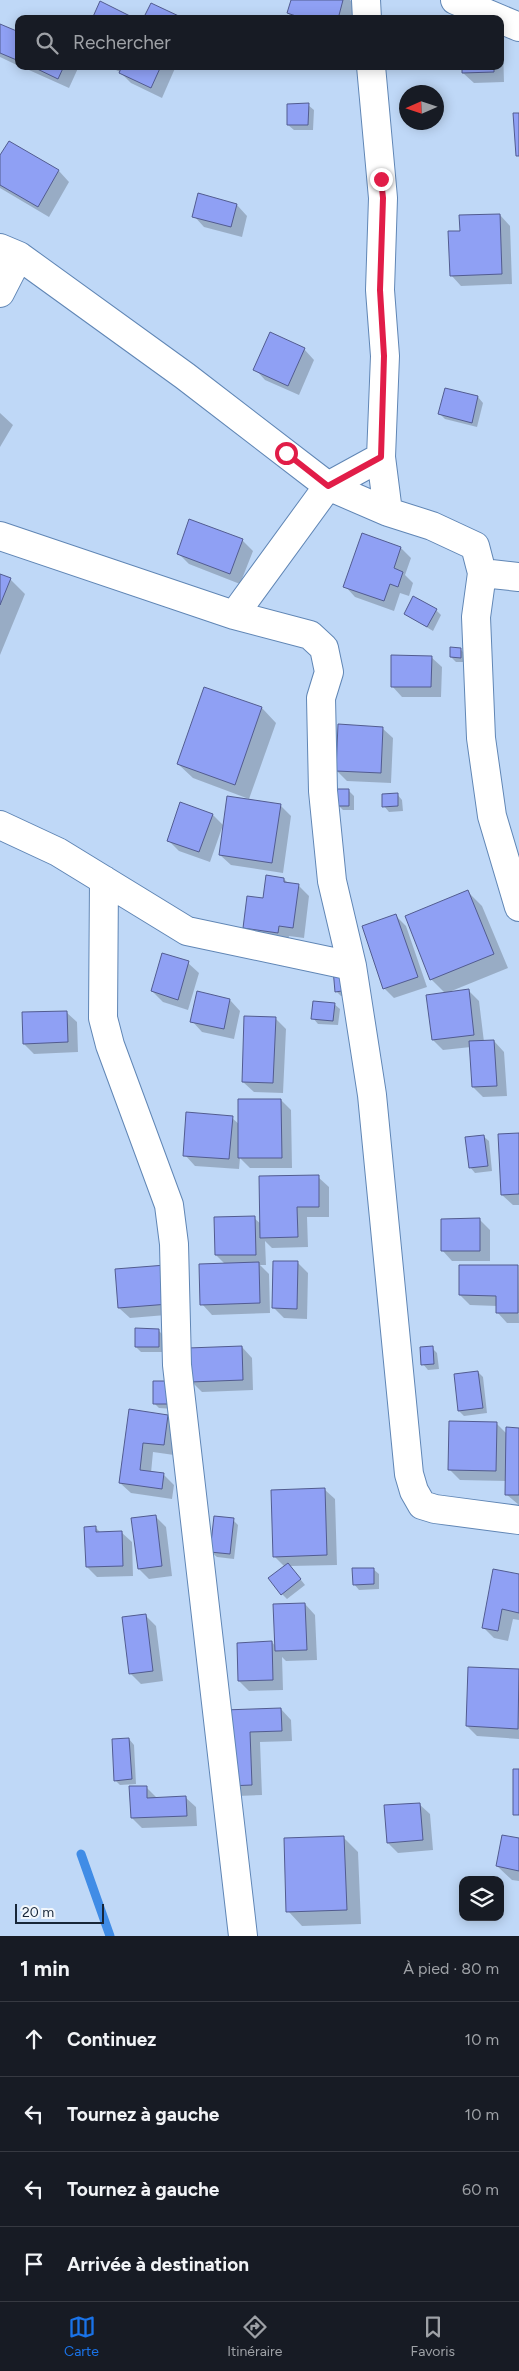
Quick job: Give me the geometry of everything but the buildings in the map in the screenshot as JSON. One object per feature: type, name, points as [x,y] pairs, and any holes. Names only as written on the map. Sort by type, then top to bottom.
[{"type":"street","points":[[366,0],[367,15]]},
{"type":"street","points":[[455,0],[491,15]]},
{"type":"street","points":[[504,21],[519,27]]},
{"type":"street","points":[[372,70],[383,198],[380,290],[384,356],[381,457],[388,512]]},
{"type":"street","points":[[0,293],[10,252],[185,376],[328,486],[388,512],[432,526],[474,546],[482,574],[476,617],[481,738],[492,816],[519,907]]},
{"type":"street","points":[[234,616],[328,486],[381,457]]},
{"type":"street","points":[[0,536],[234,616],[310,635],[324,648],[329,672],[321,698],[323,791],[332,881],[352,966],[372,1095],[410,1474],[414,1491],[422,1505],[435,1509],[519,1520]]},
{"type":"street","points":[[482,574],[519,577]]},
{"type":"street","points":[[0,825],[58,852],[187,930],[352,966]]},
{"type":"street","points":[[104,880],[103,1018],[110,1045],[169,1205],[174,1244],[177,1364],[243,1936]]},
{"type":"waterway","points":[[81,1854],[110,1936]]},
{"type":"route","points":[[286,453],[328,486],[381,457],[384,356],[380,290],[383,198],[381,179]]}]
